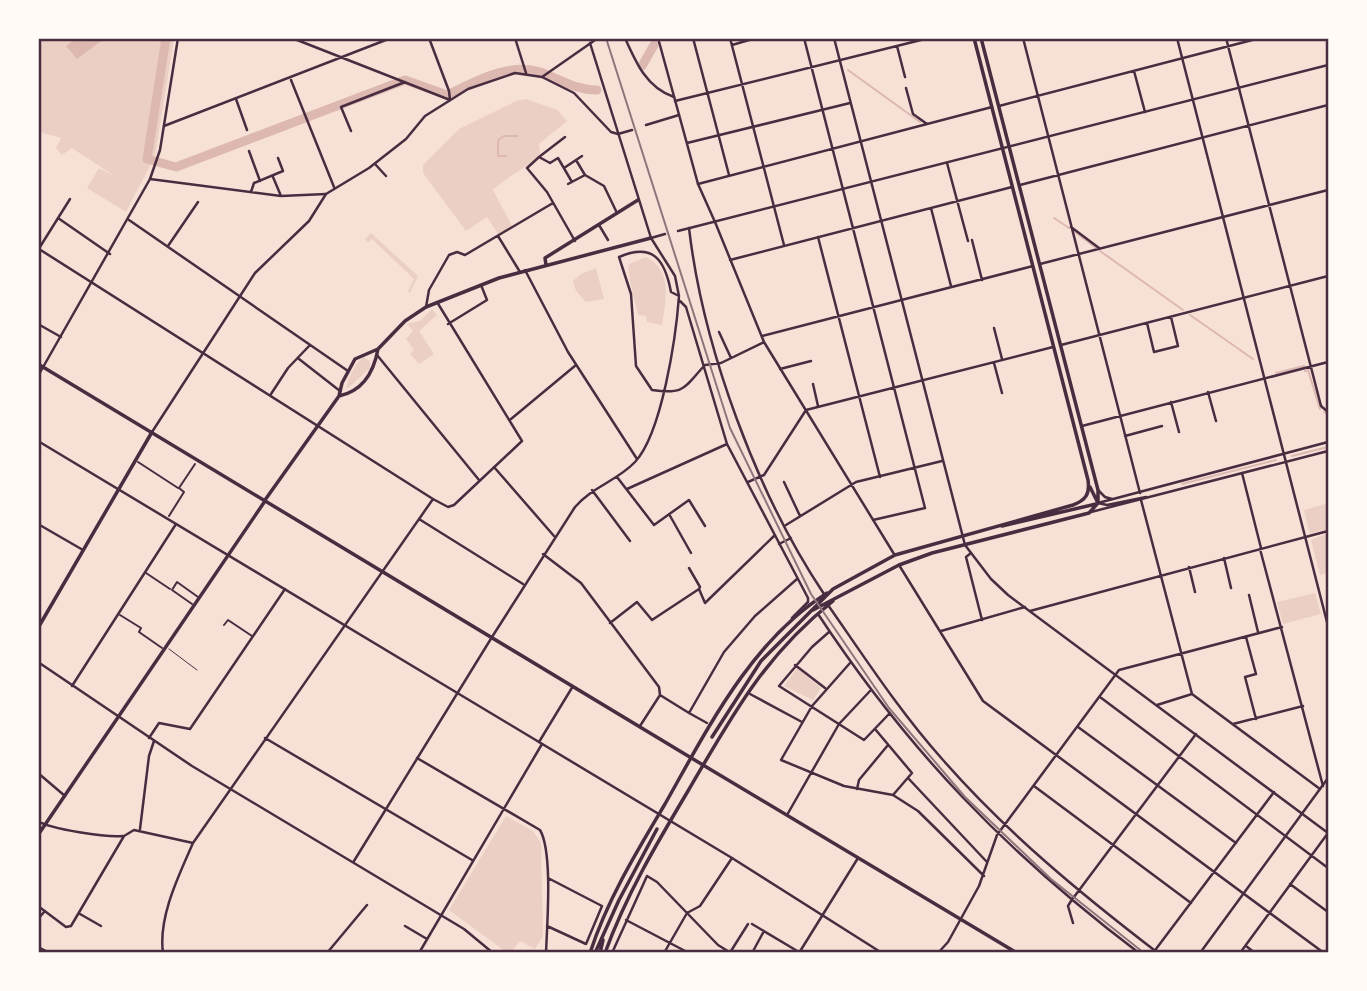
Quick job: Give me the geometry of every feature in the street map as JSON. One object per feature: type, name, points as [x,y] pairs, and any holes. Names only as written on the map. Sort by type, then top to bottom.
[{"type":"main road","points":[[974,38],[1088,480],[1098,503]]},
{"type":"main road","points":[[808,613],[899,565],[1089,513],[1098,503],[1098,489],[981,38]]},
{"type":"main road","points":[[546,265],[545,258],[638,200]]},
{"type":"main road","points":[[40,832],[318,426],[340,393],[348,371],[359,356],[378,349],[405,321],[437,302],[522,271],[651,238]]},
{"type":"main road","points":[[340,393],[349,394],[375,369],[378,349]]},
{"type":"main road","points":[[38,363],[1017,953]]},
{"type":"main road","points":[[38,628],[152,432]]},
{"type":"main road","points":[[598,953],[614,895],[659,814],[750,665],[790,621],[824,594],[895,555],[1082,501],[1088,494],[1088,480]]},
{"type":"main road","points":[[995,527],[1098,503]]},
{"type":"main road","points":[[712,737],[761,661],[833,589]]},
{"type":"main road","points":[[598,953],[670,821],[762,670],[799,629],[840,596]]},
{"type":"main road","points":[[598,953],[607,928],[657,829]]},
{"type":"street","points":[[38,376],[110,254],[150,179],[158,159],[178,38]]},
{"type":"street","points":[[292,38],[450,100]]},
{"type":"street","points":[[164,125],[391,38]]},
{"type":"street","points":[[429,38],[450,91],[450,100]]},
{"type":"street","points":[[515,38],[526,73]]},
{"type":"street","points":[[542,77],[598,38]]},
{"type":"street","points":[[625,38],[648,80],[675,99],[929,38]]},
{"type":"street","points":[[658,38],[698,184],[761,336],[895,555]]},
{"type":"street","points":[[693,38],[729,175]]},
{"type":"street","points":[[730,38],[784,246]]},
{"type":"street","points":[[732,45],[756,38]]},
{"type":"street","points":[[804,38],[925,508],[873,520]]},
{"type":"street","points":[[834,38],[965,545],[991,579],[1030,611],[1328,833],[1240,953]]},
{"type":"street","points":[[1023,38],[1140,493]]},
{"type":"street","points":[[1177,38],[1328,626]]},
{"type":"street","points":[[1226,38],[1321,406],[1328,412]]},
{"type":"street","points":[[999,106],[1260,38]]},
{"type":"street","points":[[354,862],[554,536],[575,507],[592,490],[617,477],[637,459],[656,423],[679,298],[675,276],[651,238],[590,43]]},
{"type":"street","points":[[897,46],[905,77]]},
{"type":"street","points":[[678,231],[1328,65]]},
{"type":"street","points":[[1134,71],[1145,112]]},
{"type":"street","points":[[152,432],[261,265],[309,221],[326,194],[334,187],[375,164],[406,139],[425,117],[450,100],[483,83],[526,73],[542,77],[574,93],[611,132],[618,134],[632,130]]},
{"type":"street","points":[[290,78],[334,187]]},
{"type":"street","points":[[351,131],[341,107],[405,82]]},
{"type":"street","points":[[906,88],[913,114],[927,124]]},
{"type":"street","points":[[236,99],[247,130]]},
{"type":"street","points":[[687,144],[850,103]]},
{"type":"street","points":[[1020,186],[1328,106]]},
{"type":"street","points":[[698,184],[992,107]]},
{"type":"street","points":[[646,125],[679,114]]},
{"type":"street","points":[[565,137],[527,168],[553,203],[575,241]]},
{"type":"street","points":[[248,151],[260,181]]},
{"type":"street","points":[[564,168],[582,156]]},
{"type":"street","points":[[539,157],[550,163],[558,158],[570,183],[584,175]]},
{"type":"street","points":[[251,192],[254,183],[283,171],[278,158]]},
{"type":"street","points":[[576,160],[584,175],[604,186],[617,213]]},
{"type":"street","points":[[947,163],[982,280]]},
{"type":"street","points":[[375,164],[386,177]]},
{"type":"street","points":[[273,176],[281,196]]},
{"type":"street","points":[[150,179],[281,196],[326,194]]},
{"type":"street","points":[[730,260],[1013,187]]},
{"type":"street","points":[[1040,264],[1328,190]]},
{"type":"street","points":[[70,199],[39,250],[448,507],[454,505],[522,441],[437,302]]},
{"type":"street","points":[[167,247],[198,202]]},
{"type":"street","points":[[426,307],[429,290],[449,255],[457,252],[464,255],[553,203]]},
{"type":"street","points":[[931,208],[952,288]]},
{"type":"street","points":[[58,218],[110,254]]},
{"type":"street","points":[[129,220],[348,371]]},
{"type":"street","points":[[599,225],[608,240]]},
{"type":"street","points":[[1071,227],[1099,248]]},
{"type":"street","points":[[689,229],[698,292],[717,362],[762,476],[791,538],[824,594]]},
{"type":"street","points":[[651,238],[665,234]]},
{"type":"street","points":[[38,235],[45,239]]},
{"type":"street","points":[[498,236],[637,459]]},
{"type":"street","points":[[818,237],[880,477]]},
{"type":"street","points":[[764,342],[731,358],[705,365],[684,389],[663,391],[650,388],[636,370],[631,294],[619,257],[643,250],[651,252],[667,273],[671,292],[686,307],[705,365],[727,444],[809,600],[790,621]]},
{"type":"street","points":[[761,336],[1033,266]]},
{"type":"street","points":[[1060,345],[1328,276]]},
{"type":"street","points":[[448,324],[487,300],[481,285]]},
{"type":"street","points":[[1147,323],[1154,352],[1178,346],[1171,317]]},
{"type":"street","points":[[38,324],[61,337]]},
{"type":"street","points":[[994,328],[1002,360]]},
{"type":"street","points":[[719,332],[731,358]]},
{"type":"street","points":[[270,396],[288,368],[310,345]]},
{"type":"street","points":[[748,482],[762,476],[806,410],[1054,347]]},
{"type":"street","points":[[377,355],[480,480]]},
{"type":"street","points":[[299,359],[340,393]]},
{"type":"street","points":[[780,369],[811,361]]},
{"type":"street","points":[[994,362],[1002,393]]},
{"type":"street","points":[[1082,426],[1328,362]]},
{"type":"street","points":[[510,420],[576,365]]},
{"type":"street","points":[[813,384],[818,407]]},
{"type":"street","points":[[1208,392],[1216,421]]},
{"type":"street","points":[[1171,402],[1179,432]]},
{"type":"street","points":[[1125,436],[1161,426]]},
{"type":"street","points":[[38,442],[732,858],[882,953]]},
{"type":"street","points":[[1098,503],[1328,442]]},
{"type":"street","points":[[626,489],[727,444]]},
{"type":"street","points":[[1089,513],[1328,451]]},
{"type":"street","points":[[786,525],[851,484],[942,461]]},
{"type":"street","points":[[138,462],[184,492],[169,516]]},
{"type":"street","points":[[179,488],[195,464]]},
{"type":"street","points":[[494,467],[554,536]]},
{"type":"street","points":[[1242,473],[1260,549],[1304,706],[1322,788]]},
{"type":"street","points":[[617,477],[654,525],[689,500],[705,526]]},
{"type":"street","points":[[784,482],[800,516]]},
{"type":"street","points":[[1098,489],[1105,497],[1115,499]]},
{"type":"street","points":[[592,490],[630,541]]},
{"type":"street","points":[[1098,503],[1154,497]]},
{"type":"street","points":[[163,953],[162,940],[176,882],[193,843],[433,499]]},
{"type":"street","points":[[1140,500],[1192,694],[1322,788]]},
{"type":"street","points":[[669,514],[691,553]]},
{"type":"street","points":[[419,519],[523,584]]},
{"type":"street","points":[[38,524],[83,550]]},
{"type":"street","points":[[72,686],[176,524]]},
{"type":"street","points":[[1030,611],[1328,531]]},
{"type":"street","points":[[689,568],[700,587],[698,589],[705,603],[775,535]]},
{"type":"street","points":[[779,544],[791,538]]},
{"type":"street","points":[[971,552],[966,557],[982,620]]},
{"type":"street","points":[[543,554],[581,583],[659,687],[660,695],[640,726]]},
{"type":"street","points":[[1224,558],[1231,588]]},
{"type":"street","points":[[899,565],[983,701],[1324,953]]},
{"type":"street","points":[[1189,568],[1195,592]]},
{"type":"street","points":[[145,572],[192,605]]},
{"type":"street","points":[[689,713],[724,652],[755,615],[797,579]]},
{"type":"street","points":[[172,590],[177,582],[198,597]]},
{"type":"street","points":[[149,737],[159,723],[190,729],[285,589]]},
{"type":"street","points":[[610,623],[637,602],[652,620],[698,589]]},
{"type":"street","points":[[1249,595],[1258,633]]},
{"type":"street","points":[[828,606],[923,737],[1005,825],[1079,891],[1157,951],[1274,792]]},
{"type":"street","points":[[940,631],[1025,607]]},
{"type":"street","points":[[118,614],[141,628],[139,632],[165,648]]},
{"type":"street","points":[[817,614],[870,691],[925,759],[997,835],[1071,901],[1139,953]]},
{"type":"street","points":[[224,625],[228,621],[253,637]]},
{"type":"street","points":[[938,953],[984,876],[986,861],[997,835],[1119,670],[1283,627]]},
{"type":"street","points":[[829,632],[795,665],[779,686],[864,740],[889,714]]},
{"type":"street","points":[[1246,636],[1256,674],[1245,677],[1256,719]]},
{"type":"street","points":[[38,662],[230,790],[441,915],[493,953]]},
{"type":"street","points":[[850,663],[825,688],[812,706],[780,760],[857,789],[893,794],[918,811],[984,876]]},
{"type":"street","points":[[795,665],[825,688]]},
{"type":"street","points":[[419,953],[573,686]]},
{"type":"street","points":[[788,815],[839,724],[870,691]]},
{"type":"street","points":[[750,694],[802,722]]},
{"type":"street","points":[[1157,705],[1192,694]]},
{"type":"street","points":[[660,695],[708,723]]},
{"type":"street","points":[[1100,698],[1328,868]]},
{"type":"street","points":[[1233,724],[1304,706]]},
{"type":"street","points":[[1078,727],[1236,843]]},
{"type":"street","points":[[875,729],[912,773],[893,794]]},
{"type":"street","points":[[1073,923],[1068,906],[1071,901],[1196,734]]},
{"type":"street","points":[[265,738],[472,860]]},
{"type":"street","points":[[140,829],[149,756],[154,741]]},
{"type":"street","points":[[857,789],[859,780],[888,745]]},
{"type":"street","points":[[417,758],[540,830],[544,841],[548,878],[546,953]]},
{"type":"street","points":[[38,773],[65,796]]},
{"type":"street","points":[[908,778],[986,861]]},
{"type":"street","points":[[1200,953],[1328,778]]},
{"type":"street","points":[[1034,786],[1191,903]]},
{"type":"street","points":[[38,821],[45,825],[97,836],[124,836],[140,829],[193,843]]},
{"type":"street","points":[[38,906],[69,928],[80,914],[124,836]]},
{"type":"street","points":[[612,953],[647,876],[718,945],[731,952],[750,924],[799,952],[859,857]]},
{"type":"street","points":[[664,953],[687,913],[700,906],[732,858]]},
{"type":"street","points":[[547,926],[586,944],[602,906],[548,878]]},
{"type":"street","points":[[1290,884],[1328,912]]},
{"type":"street","points":[[327,953],[367,905]]},
{"type":"street","points":[[38,919],[45,911]]},
{"type":"street","points":[[80,914],[101,926]]},
{"type":"street","points":[[626,919],[689,953]]},
{"type":"street","points":[[405,926],[427,939]]},
{"type":"street","points":[[752,953],[764,931]]},
{"type":"street","points":[[1245,946],[1255,953]]},
{"type":"street","points":[[38,947],[50,953]]},
{"type":"lane","points":[[165,648],[197,670]]},
{"type":"shaded area","points":[[39,39],[174,39],[155,156],[126,212],[87,188],[99,168],[116,177],[72,148],[62,155],[56,148],[61,138],[39,132]]},
{"type":"shaded area","points":[[75,39],[104,39],[77,59],[66,46]]},
{"type":"shaded area","points":[[526,99],[557,110],[567,121],[539,144],[540,154],[493,190],[512,226],[498,234],[487,217],[466,231],[423,173],[423,165],[459,129],[516,101]]},
{"type":"shaded area","points":[[371,233],[418,276],[410,293],[408,291],[414,279],[372,239],[368,242],[365,239]]},
{"type":"shaded area","points":[[646,257],[655,263],[664,278],[666,296],[662,325],[647,322],[646,316],[638,315],[629,264]]},
{"type":"shaded area","points":[[596,268],[604,299],[586,302],[576,291],[573,281],[581,274]]},
{"type":"shaded area","points":[[432,309],[437,315],[419,331],[434,354],[419,364],[410,354],[414,350],[406,339],[413,331],[407,324],[420,321]]},
{"type":"shaded area","points":[[364,357],[370,361],[370,368],[347,389],[352,372]]},
{"type":"shaded area","points":[[1328,503],[1328,529],[1310,534],[1304,510]]},
{"type":"shaded area","points":[[1328,533],[1328,573],[1320,575],[1311,540]]},
{"type":"shaded area","points":[[1315,593],[1321,614],[1283,624],[1277,602]]},
{"type":"shaded area","points":[[797,668],[821,688],[813,700],[784,686]]},
{"type":"shaded area","points":[[506,816],[533,831],[541,843],[543,936],[535,949],[520,941],[510,953],[449,910]]},
{"type":"waterway","points":[[166,38],[147,159],[176,167],[405,80],[447,95],[504,71],[528,70],[575,86],[597,90]]},
{"type":"waterway","points":[[642,66],[654,45]]},
{"type":"waterway","points":[[848,70],[920,122]]},
{"type":"waterway","points":[[506,156],[498,156],[498,140],[504,136],[517,136]]},
{"type":"waterway","points":[[1054,218],[1069,228]]},
{"type":"waterway","points":[[1075,232],[1096,248]]},
{"type":"waterway","points":[[1100,251],[1183,310]]},
{"type":"waterway","points":[[1190,315],[1253,359]]},
{"type":"waterway","points":[[1276,373],[1304,366]]},
{"type":"waterway","points":[[1305,371],[1308,370],[1320,409]]},
{"type":"waterway","points":[[1324,412],[1328,415]]},
{"type":"waterway","points":[[1292,456],[1328,447]]},
{"type":"waterway","points":[[1182,484],[1276,460]]},
{"type":"railway","points":[[606,38],[730,428],[811,594],[889,708],[965,797],[1051,879],[1144,953]]}]
